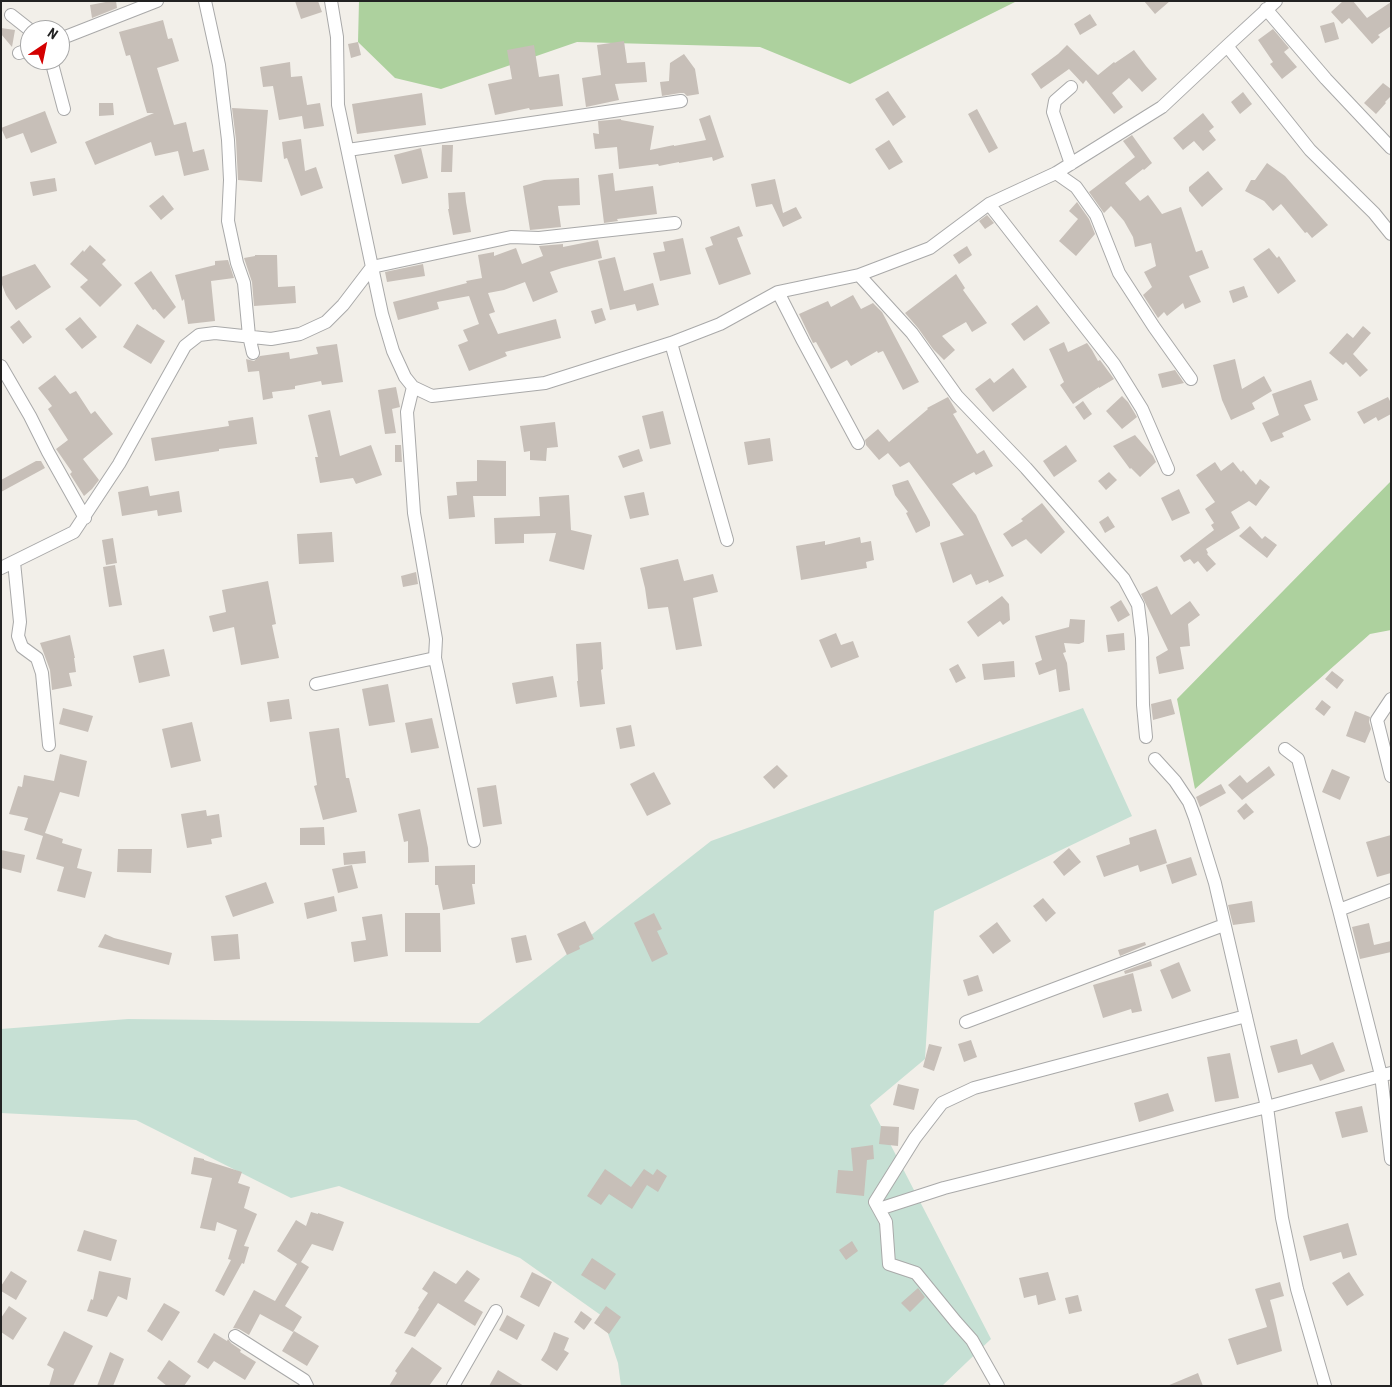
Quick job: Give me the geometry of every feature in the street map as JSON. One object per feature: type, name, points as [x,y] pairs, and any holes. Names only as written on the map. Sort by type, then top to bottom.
[{"type":"street","points":[[70,35],[157,1]]},
{"type":"street","points":[[205,1],[220,75],[228,140],[230,180],[228,221],[237,262],[244,283],[248,336],[253,353]]},
{"type":"street","points":[[331,1],[337,37],[338,105],[382,314],[405,377],[414,387],[432,396],[545,383],[671,343],[720,324],[778,292],[859,275],[930,248],[989,204],[1071,164],[1162,107],[1271,5],[1326,79],[1391,148]]},
{"type":"street","points":[[11,15],[20,22]]},
{"type":"street","points":[[1226,46],[1310,150],[1374,213],[1391,234]]},
{"type":"street","points":[[54,70],[64,109]]},
{"type":"street","points":[[1071,87],[1055,101],[1053,112],[1071,164]]},
{"type":"street","points":[[348,150],[680,101]]},
{"type":"street","points":[[1056,172],[1076,187],[1096,215],[1119,273],[1191,379]]},
{"type":"street","points":[[989,204],[1114,364],[1142,409],[1168,469]]},
{"type":"street","points":[[1,568],[74,532],[119,464],[186,346],[199,335],[215,333],[271,339],[300,334],[326,322],[343,305],[372,267],[511,237],[539,238],[674,223]]},
{"type":"street","points":[[859,275],[912,333],[957,396],[1026,468],[1124,580],[1138,605],[1142,638],[1143,705],[1146,737]]},
{"type":"street","points":[[778,292],[858,443]]},
{"type":"street","points":[[671,343],[727,540]]},
{"type":"street","points":[[1,366],[85,518]]},
{"type":"street","points":[[414,387],[407,412],[414,513],[436,639],[435,658],[474,841]]},
{"type":"street","points":[[14,562],[20,622],[18,636],[22,647],[37,658],[42,673],[49,745]]},
{"type":"street","points":[[316,684],[435,658]]},
{"type":"street","points":[[1391,699],[1377,720],[1391,776]]},
{"type":"street","points":[[1285,749],[1298,758],[1386,1074],[1391,1158]]},
{"type":"street","points":[[1155,759],[1175,781],[1189,802],[1196,818],[1215,884],[1267,1107],[1282,1218],[1297,1289],[1325,1386]]},
{"type":"street","points":[[1339,910],[1391,890]]},
{"type":"street","points":[[966,1022],[1224,925]]},
{"type":"street","points":[[998,1386],[972,1340],[916,1273],[889,1264],[886,1222],[875,1202],[915,1138],[942,1103],[974,1088],[1246,1016]]},
{"type":"street","points":[[879,1209],[944,1188],[1267,1107],[1386,1074]]},
{"type":"street","points":[[453,1386],[496,1311]]},
{"type":"street","points":[[235,1336],[304,1380],[307,1386]]},
{"type":"green space","points":[[359,1],[1017,1],[850,84],[760,47],[577,42],[441,89],[395,78],[358,42]]},
{"type":"green space","points":[[1391,481],[1391,630],[1370,634],[1195,789],[1177,699]]},
{"type":"green space","points":[[1083,708],[1132,816],[934,911],[925,1059],[870,1105],[991,1339],[942,1386],[621,1386],[618,1363],[602,1316],[520,1258],[339,1186],[291,1198],[136,1120],[1,1113],[1,1029],[128,1019],[479,1023],[711,841]]},
{"type":"building","points":[[116,1],[117,8],[92,18],[90,5]]},
{"type":"building","points":[[295,1],[318,1],[322,12],[301,19]]},
{"type":"building","points":[[1144,1],[1170,1],[1155,14]]},
{"type":"building","points":[[1343,1],[1353,1],[1367,18],[1391,2],[1391,26],[1378,35],[1380,37],[1372,44],[1349,18],[1342,24],[1331,12]]},
{"type":"building","points":[[1090,14],[1097,25],[1080,35],[1074,24]]},
{"type":"building","points":[[163,20],[168,39],[172,38],[179,61],[157,68],[174,125],[186,122],[193,152],[204,149],[209,170],[184,176],[178,151],[155,156],[151,142],[95,165],[85,142],[154,113],[147,113],[130,55],[126,56],[119,32]]},
{"type":"building","points":[[1334,22],[1339,39],[1325,43],[1320,26]]},
{"type":"building","points":[[1,28],[15,30],[12,47],[1,34]]},
{"type":"building","points":[[1273,29],[1289,48],[1284,52],[1297,67],[1282,79],[1270,64],[1273,62],[1258,40]]},
{"type":"building","points":[[624,41],[627,63],[645,62],[647,82],[615,84],[619,100],[586,107],[582,78],[601,75],[597,45]]},
{"type":"building","points":[[358,42],[361,55],[351,58],[348,44]]},
{"type":"building","points":[[534,45],[539,77],[559,74],[563,106],[530,110],[529,108],[495,115],[488,84],[512,79],[507,50]]},
{"type":"building","points":[[1067,45],[1098,75],[1114,62],[1134,50],[1157,79],[1142,92],[1129,78],[1112,93],[1123,107],[1114,114],[1086,80],[1083,84],[1069,69],[1041,89],[1031,74]]},
{"type":"building","points":[[684,54],[695,69],[699,94],[687,96],[684,93],[680,93],[662,96],[660,82],[669,81],[670,63]]},
{"type":"building","points":[[290,62],[291,77],[302,76],[307,105],[320,103],[324,126],[304,129],[302,116],[279,120],[273,86],[263,87],[260,67]]},
{"type":"building","points":[[1383,83],[1391,89],[1391,96],[1376,114],[1364,103]]},
{"type":"building","points":[[888,91],[906,117],[893,126],[875,99]]},
{"type":"building","points":[[1243,92],[1252,104],[1240,114],[1231,102]]},
{"type":"building","points":[[422,93],[426,125],[357,134],[352,104]]},
{"type":"building","points":[[99,103],[113,103],[114,115],[99,116]]},
{"type":"building","points":[[232,108],[268,110],[262,182],[238,180]]},
{"type":"building","points":[[977,109],[998,148],[989,153],[968,114]]},
{"type":"building","points":[[45,111],[57,143],[31,153],[23,133],[6,139],[1,128]]},
{"type":"building","points":[[1203,113],[1214,127],[1209,131],[1216,140],[1203,151],[1194,141],[1183,150],[1173,138]]},
{"type":"building","points":[[710,115],[724,157],[713,161],[712,157],[659,166],[658,164],[619,169],[617,147],[595,149],[593,133],[599,134],[598,121],[621,119],[654,126],[650,150],[706,140],[699,119]]},
{"type":"building","points":[[1132,135],[1152,163],[1125,183],[1140,201],[1148,195],[1162,214],[1181,207],[1196,252],[1202,250],[1209,268],[1189,276],[1201,302],[1185,309],[1183,303],[1167,316],[1164,312],[1158,318],[1143,295],[1152,287],[1144,272],[1156,266],[1151,243],[1135,247],[1133,237],[1124,221],[1111,206],[1104,213],[1089,192],[1135,157],[1123,141]]},
{"type":"building","points":[[301,139],[305,171],[316,167],[323,188],[301,196],[287,158],[284,159],[282,142]]},
{"type":"building","points":[[889,140],[903,162],[889,170],[875,149]]},
{"type":"building","points":[[442,145],[453,145],[452,172],[441,172]]},
{"type":"building","points":[[421,148],[428,178],[402,184],[394,155]]},
{"type":"building","points":[[1267,163],[1285,176],[1328,225],[1312,238],[1307,232],[1305,233],[1281,204],[1273,211],[1264,201],[1245,191],[1251,180],[1255,180]]},
{"type":"building","points":[[1208,171],[1223,189],[1202,207],[1189,191],[1189,187]]},
{"type":"building","points":[[613,173],[615,191],[653,186],[657,214],[617,219],[618,221],[604,223],[598,175]]},
{"type":"building","points":[[55,178],[57,191],[33,196],[30,182]]},
{"type":"building","points":[[579,178],[580,205],[558,206],[561,227],[530,230],[523,186],[544,180]]},
{"type":"building","points":[[775,179],[783,213],[796,207],[802,218],[783,227],[772,204],[756,207],[751,184]]},
{"type":"building","points":[[465,192],[471,232],[453,235],[448,209],[448,193]]},
{"type":"building","points":[[163,195],[174,209],[161,220],[149,206]]},
{"type":"building","points":[[1077,202],[1089,219],[1095,234],[1076,256],[1059,241],[1078,219],[1069,211]]},
{"type":"building","points":[[987,215],[994,223],[985,229],[979,221]]},
{"type":"building","points":[[739,226],[743,236],[737,238],[751,274],[719,285],[705,248],[713,245],[710,237]]},
{"type":"building","points":[[683,238],[691,274],[660,281],[653,253],[665,251],[663,242]]},
{"type":"building","points":[[598,240],[602,258],[550,272],[558,292],[533,302],[525,282],[504,290],[488,293],[495,312],[489,314],[498,334],[556,319],[561,338],[505,352],[507,356],[469,371],[458,345],[468,341],[463,330],[479,324],[469,296],[437,302],[439,309],[398,320],[393,302],[482,278],[478,255],[494,252],[494,256],[516,248],[522,264],[543,256],[539,246],[563,244],[563,247]]},
{"type":"building","points":[[90,245],[106,260],[102,264],[122,285],[100,307],[80,287],[88,280],[70,264]]},
{"type":"building","points":[[967,246],[972,255],[959,264],[953,255]]},
{"type":"building","points":[[1269,248],[1277,258],[1279,256],[1296,281],[1278,294],[1253,259]]},
{"type":"building","points":[[255,255],[277,255],[278,287],[295,286],[296,303],[254,306],[252,282],[244,258]]},
{"type":"building","points":[[615,257],[624,291],[653,283],[659,305],[637,311],[635,304],[610,310],[598,261]]},
{"type":"building","points":[[228,260],[234,278],[211,281],[215,321],[188,324],[184,299],[182,301],[175,275],[215,265],[215,261]]},
{"type":"building","points":[[35,264],[51,287],[16,310],[6,295],[1,277]]},
{"type":"building","points":[[423,264],[425,276],[387,282],[385,272]]},
{"type":"building","points":[[151,271],[176,307],[164,319],[155,309],[153,310],[134,283]]},
{"type":"building","points":[[956,274],[965,288],[963,290],[987,323],[972,332],[966,322],[942,336],[955,350],[944,360],[905,313]]},
{"type":"building","points":[[1244,286],[1248,297],[1233,303],[1229,291]]},
{"type":"building","points":[[853,295],[861,309],[873,303],[882,312],[919,382],[903,390],[883,351],[878,353],[877,351],[851,366],[847,360],[831,369],[816,342],[813,343],[799,314],[828,301],[831,307]]},
{"type":"building","points":[[1037,305],[1050,323],[1024,341],[1011,324]]},
{"type":"building","points":[[602,308],[606,320],[595,324],[591,311]]},
{"type":"building","points":[[80,317],[97,337],[82,349],[65,329]]},
{"type":"building","points":[[19,320],[32,337],[23,344],[10,327]]},
{"type":"building","points":[[137,324],[165,341],[151,364],[123,347]]},
{"type":"building","points":[[1363,326],[1371,333],[1353,354],[1368,370],[1360,377],[1346,362],[1343,365],[1329,353],[1347,333],[1353,338]]},
{"type":"building","points":[[1064,342],[1068,352],[1087,343],[1098,361],[1100,360],[1114,379],[1073,404],[1060,385],[1064,382],[1049,349]]},
{"type":"building","points":[[337,344],[343,382],[322,385],[321,381],[295,386],[295,389],[272,392],[273,398],[263,400],[259,371],[248,372],[246,359],[254,361],[260,356],[289,352],[290,359],[318,354],[316,347]]},
{"type":"building","points":[[1235,359],[1242,389],[1264,376],[1272,391],[1252,403],[1255,409],[1231,420],[1222,400],[1213,365]]},
{"type":"building","points":[[1013,368],[1027,387],[993,412],[975,389],[990,378],[994,383]]},
{"type":"building","points":[[1175,370],[1184,383],[1162,388],[1158,374]]},
{"type":"building","points":[[55,375],[70,394],[76,391],[91,414],[95,411],[113,434],[83,459],[99,480],[84,496],[70,474],[72,472],[56,449],[68,440],[48,409],[52,406],[38,388]]},
{"type":"building","points":[[1311,380],[1318,400],[1304,405],[1311,420],[1282,433],[1284,437],[1271,442],[1262,423],[1279,415],[1272,394]]},
{"type":"building","points":[[396,387],[400,407],[392,409],[396,433],[385,434],[378,390]]},
{"type":"building","points":[[1122,396],[1137,417],[1122,429],[1106,411]]},
{"type":"building","points":[[948,397],[957,412],[953,414],[977,454],[984,450],[993,466],[976,475],[974,472],[952,484],[976,515],[1004,576],[989,583],[988,580],[976,585],[971,574],[953,583],[940,543],[964,535],[909,462],[900,467],[888,453],[879,460],[866,445],[865,440],[878,429],[889,442],[927,408]]},
{"type":"building","points":[[1388,397],[1391,403],[1391,414],[1378,421],[1376,417],[1364,424],[1357,412]]},
{"type":"building","points":[[1083,401],[1092,414],[1084,420],[1075,407]]},
{"type":"building","points":[[330,410],[340,456],[371,445],[382,475],[356,484],[353,478],[320,483],[315,457],[318,457],[308,415]]},
{"type":"building","points":[[663,411],[671,444],[650,449],[642,416]]},
{"type":"building","points":[[253,417],[257,444],[155,461],[151,438],[229,426],[228,421]]},
{"type":"building","points":[[555,422],[558,447],[547,448],[546,461],[530,460],[530,451],[524,452],[520,426]]},
{"type":"building","points":[[1135,435],[1156,462],[1140,477],[1130,469],[1113,446]]},
{"type":"building","points":[[770,438],[773,461],[748,465],[744,442]]},
{"type":"building","points":[[395,445],[401,445],[402,462],[395,462]]},
{"type":"building","points":[[1066,445],[1077,461],[1054,477],[1043,461]]},
{"type":"building","points":[[639,449],[643,461],[623,468],[618,456]]},
{"type":"building","points":[[477,460],[506,461],[506,496],[473,496],[475,517],[449,519],[447,496],[457,495],[456,482],[477,481]]},
{"type":"building","points":[[36,461],[41,461],[45,468],[1,492],[1,480]]},
{"type":"building","points":[[1215,462],[1221,471],[1233,462],[1256,485],[1260,479],[1270,487],[1256,506],[1249,501],[1231,512],[1240,528],[1206,549],[1207,554],[1216,564],[1207,572],[1198,561],[1194,564],[1190,559],[1184,562],[1180,556],[1214,530],[1211,525],[1214,523],[1205,509],[1215,502],[1196,475]]},
{"type":"building","points":[[1109,472],[1117,480],[1106,490],[1098,481]]},
{"type":"building","points":[[908,480],[930,522],[930,526],[916,533],[906,513],[908,512],[895,495],[892,485]]},
{"type":"building","points":[[148,486],[150,496],[179,491],[182,512],[158,516],[157,510],[122,516],[118,492]]},
{"type":"building","points":[[1179,489],[1190,513],[1172,521],[1161,498]]},
{"type":"building","points":[[644,492],[649,515],[630,519],[624,496]]},
{"type":"building","points":[[569,495],[571,530],[592,535],[584,570],[549,561],[556,533],[524,534],[524,543],[495,544],[494,518],[540,516],[539,497]]},
{"type":"building","points":[[1042,503],[1065,532],[1041,554],[1026,539],[1012,547],[1003,534],[1023,521],[1021,519]]},
{"type":"building","points":[[1108,516],[1115,527],[1105,533],[1099,522]]},
{"type":"building","points":[[1250,526],[1262,539],[1265,536],[1277,545],[1267,558],[1239,536]]},
{"type":"building","points":[[332,532],[334,562],[299,564],[297,534]]},
{"type":"building","points":[[860,537],[861,543],[871,541],[874,560],[866,562],[867,568],[801,580],[796,546],[825,541],[825,545]]},
{"type":"building","points":[[113,538],[117,563],[106,565],[102,540]]},
{"type":"building","points":[[678,559],[684,581],[713,574],[718,592],[693,598],[702,646],[676,650],[668,607],[648,609],[640,568]]},
{"type":"building","points":[[115,565],[122,605],[109,607],[103,567]]},
{"type":"building","points":[[416,572],[418,584],[403,587],[401,576]]},
{"type":"building","points":[[268,581],[276,624],[272,625],[279,658],[241,665],[234,627],[213,632],[209,616],[226,612],[222,590]]},
{"type":"building","points":[[1157,586],[1171,615],[1190,601],[1200,615],[1188,624],[1190,646],[1180,647],[1184,669],[1159,674],[1156,657],[1168,650],[1141,594]]},
{"type":"building","points":[[1002,596],[1009,604],[1010,620],[1003,625],[1000,621],[978,637],[967,622]]},
{"type":"building","points":[[1121,600],[1130,615],[1118,622],[1110,607]]},
{"type":"building","points":[[1070,619],[1085,620],[1084,642],[1079,644],[1064,643],[1066,652],[1063,653],[1067,663],[1070,690],[1059,692],[1056,669],[1039,675],[1035,663],[1042,660],[1035,636],[1069,627]]},
{"type":"building","points":[[836,633],[841,645],[853,641],[859,657],[831,668],[819,640]]},
{"type":"building","points":[[1124,633],[1125,650],[1108,652],[1106,635]]},
{"type":"building","points":[[70,635],[76,672],[69,673],[72,686],[52,690],[50,670],[40,643]]},
{"type":"building","points":[[601,642],[603,669],[601,670],[605,704],[580,707],[576,644]]},
{"type":"building","points":[[164,649],[170,676],[139,683],[133,656]]},
{"type":"building","points":[[1014,661],[1015,677],[984,680],[982,664]]},
{"type":"building","points":[[958,664],[966,678],[956,683],[949,669]]},
{"type":"building","points":[[1332,671],[1344,680],[1337,689],[1325,679]]},
{"type":"building","points":[[553,676],[557,697],[516,704],[512,683]]},
{"type":"building","points":[[388,684],[395,722],[369,726],[362,689]]},
{"type":"building","points":[[289,699],[292,719],[270,722],[267,702]]},
{"type":"building","points":[[1171,699],[1175,714],[1153,720],[1151,704]]},
{"type":"building","points":[[1322,700],[1331,707],[1324,716],[1315,709]]},
{"type":"building","points":[[63,708],[93,716],[88,732],[59,724]]},
{"type":"building","points":[[1355,711],[1370,717],[1371,729],[1365,743],[1346,736]]},
{"type":"building","points":[[432,718],[439,748],[411,753],[405,723]]},
{"type":"building","points":[[192,722],[201,761],[171,768],[162,729]]},
{"type":"building","points":[[631,725],[635,746],[620,749],[616,728]]},
{"type":"building","points":[[339,728],[346,778],[349,778],[357,812],[323,820],[314,786],[317,785],[309,732]]},
{"type":"building","points":[[60,754],[87,761],[79,797],[60,792],[45,833],[63,839],[62,843],[82,849],[77,868],[92,872],[85,898],[57,891],[64,867],[36,859],[43,836],[24,830],[28,818],[9,814],[18,786],[22,787],[24,775],[54,781]]},
{"type":"building","points":[[777,765],[788,776],[774,789],[763,777]]},
{"type":"building","points":[[1269,766],[1275,775],[1242,800],[1228,785],[1240,775],[1247,783]]},
{"type":"building","points":[[1332,769],[1350,777],[1340,800],[1322,792]]},
{"type":"building","points":[[654,772],[671,804],[647,816],[630,784]]},
{"type":"building","points":[[1221,784],[1226,793],[1200,807],[1196,797]]},
{"type":"building","points":[[496,785],[502,824],[483,827],[477,788]]},
{"type":"building","points":[[1246,803],[1254,812],[1244,820],[1237,811]]},
{"type":"building","points":[[420,809],[429,862],[408,863],[408,841],[404,842],[398,814]]},
{"type":"building","points":[[206,810],[207,816],[219,814],[222,837],[211,839],[212,844],[187,848],[181,814]]},
{"type":"building","points":[[324,827],[325,845],[300,845],[300,828]]},
{"type":"building","points":[[1156,829],[1167,863],[1140,872],[1138,865],[1104,877],[1096,856],[1130,844],[1129,838]]},
{"type":"building","points":[[1391,835],[1391,873],[1377,877],[1366,842]]},
{"type":"building","points":[[1069,848],[1081,862],[1064,876],[1053,862]]},
{"type":"building","points":[[118,849],[152,849],[151,873],[117,872]]},
{"type":"building","points":[[1,850],[25,855],[21,873],[1,868]]},
{"type":"building","points":[[365,851],[366,863],[344,865],[343,853]]},
{"type":"building","points":[[1191,857],[1197,875],[1172,884],[1166,865]]},
{"type":"building","points":[[352,865],[358,888],[338,893],[332,869]]},
{"type":"building","points":[[475,865],[475,884],[472,884],[475,904],[443,910],[438,885],[435,885],[435,866]]},
{"type":"building","points":[[266,882],[274,903],[233,917],[225,896]]},
{"type":"building","points":[[334,896],[337,911],[307,919],[304,903]]},
{"type":"building","points":[[1043,898],[1056,913],[1046,922],[1033,906]]},
{"type":"building","points":[[1252,901],[1255,922],[1233,925],[1228,905]]},
{"type":"building","points":[[405,913],[440,913],[441,952],[405,952]]},
{"type":"building","points":[[654,913],[662,929],[657,931],[668,954],[652,962],[634,923]]},
{"type":"building","points":[[382,914],[388,956],[354,962],[351,942],[366,940],[362,917]]},
{"type":"building","points":[[585,921],[594,939],[579,946],[580,949],[567,955],[557,934]]},
{"type":"building","points":[[997,922],[1011,941],[993,954],[979,936]]},
{"type":"building","points":[[1369,923],[1374,945],[1391,941],[1391,952],[1360,959],[1352,927]]},
{"type":"building","points":[[105,934],[172,953],[169,965],[98,947]]},
{"type":"building","points":[[238,934],[240,959],[214,961],[211,936]]},
{"type":"building","points":[[526,935],[532,960],[516,963],[511,938]]},
{"type":"building","points":[[1145,942],[1146,945],[1120,956],[1118,950]]},
{"type":"building","points":[[1151,961],[1152,966],[1125,974],[1124,971]]},
{"type":"building","points":[[1179,962],[1191,991],[1172,999],[1160,970]]},
{"type":"building","points":[[1133,973],[1142,1011],[1132,1013],[1131,1009],[1103,1018],[1093,985]]},
{"type":"building","points":[[978,975],[983,991],[968,996],[963,980]]},
{"type":"building","points":[[1297,1039],[1301,1055],[1333,1042],[1345,1071],[1320,1081],[1312,1064],[1278,1073],[1270,1046]]},
{"type":"building","points":[[971,1040],[977,1057],[964,1062],[958,1044]]},
{"type":"building","points":[[929,1044],[942,1047],[934,1071],[923,1067]]},
{"type":"building","points":[[1230,1053],[1239,1098],[1215,1102],[1207,1057]]},
{"type":"building","points":[[898,1084],[919,1089],[914,1110],[893,1105]]},
{"type":"building","points":[[1168,1093],[1174,1111],[1139,1122],[1134,1103]]},
{"type":"building","points":[[1362,1106],[1368,1132],[1342,1138],[1335,1112]]},
{"type":"building","points":[[881,1126],[899,1127],[898,1146],[879,1144]]},
{"type":"building","points":[[873,1145],[874,1159],[867,1160],[864,1196],[836,1193],[838,1170],[853,1171],[851,1148]]},
{"type":"building","points":[[194,1157],[242,1172],[238,1183],[250,1187],[244,1208],[257,1214],[244,1246],[249,1247],[244,1264],[242,1263],[224,1296],[215,1291],[231,1260],[228,1259],[237,1230],[217,1222],[215,1231],[200,1228],[212,1178],[191,1174]]},
{"type":"building","points":[[605,1169],[631,1187],[644,1169],[653,1175],[657,1169],[667,1176],[658,1192],[647,1185],[632,1209],[609,1194],[601,1205],[587,1196]]},
{"type":"building","points":[[311,1212],[344,1222],[333,1251],[312,1244],[301,1262],[309,1267],[285,1306],[302,1317],[293,1332],[260,1314],[249,1335],[233,1328],[254,1290],[275,1301],[297,1264],[277,1251],[296,1220],[306,1226]]},
{"type":"building","points":[[1348,1223],[1357,1255],[1343,1259],[1341,1252],[1310,1261],[1303,1236]]},
{"type":"building","points":[[84,1230],[117,1240],[111,1261],[77,1251]]},
{"type":"building","points":[[852,1241],[858,1251],[846,1260],[839,1250]]},
{"type":"building","points":[[592,1258],[616,1274],[605,1290],[581,1275]]},
{"type":"building","points":[[467,1270],[480,1279],[464,1301],[483,1312],[475,1326],[438,1303],[415,1337],[404,1333],[428,1293],[422,1289],[434,1271],[456,1284]]},
{"type":"building","points":[[11,1271],[27,1281],[16,1300],[1,1291],[1,1286]]},
{"type":"building","points":[[99,1271],[131,1278],[127,1300],[118,1296],[107,1317],[87,1311],[91,1299],[93,1300]]},
{"type":"building","points":[[532,1272],[552,1282],[539,1307],[520,1297]]},
{"type":"building","points":[[1048,1272],[1056,1300],[1038,1305],[1036,1295],[1024,1298],[1019,1278]]},
{"type":"building","points":[[1349,1272],[1364,1295],[1347,1306],[1332,1283]]},
{"type":"building","points":[[1280,1282],[1284,1296],[1270,1300],[1282,1351],[1237,1365],[1228,1339],[1267,1327],[1255,1289]]},
{"type":"building","points":[[918,1288],[925,1297],[910,1312],[901,1303]]},
{"type":"building","points":[[1078,1295],[1082,1311],[1069,1314],[1065,1298]]},
{"type":"building","points":[[164,1303],[180,1312],[162,1341],[147,1331]]},
{"type":"building","points":[[9,1306],[27,1318],[13,1340],[1,1332],[1,1318]]},
{"type":"building","points":[[606,1306],[621,1317],[609,1334],[594,1323]]},
{"type":"building","points":[[581,1311],[592,1319],[584,1330],[574,1322]]},
{"type":"building","points":[[507,1315],[525,1325],[517,1340],[499,1330]]},
{"type":"building","points":[[64,1331],[93,1346],[73,1386],[49,1386],[54,1369],[47,1365]]},
{"type":"building","points":[[294,1331],[319,1346],[307,1366],[282,1351]]},
{"type":"building","points":[[554,1332],[569,1338],[564,1350],[569,1353],[557,1371],[541,1360]]},
{"type":"building","points":[[214,1333],[227,1341],[228,1339],[241,1350],[240,1352],[256,1362],[245,1380],[214,1361],[208,1369],[197,1362]]},
{"type":"building","points":[[412,1347],[442,1368],[429,1386],[389,1386],[397,1373],[395,1371]]},
{"type":"building","points":[[110,1352],[124,1359],[113,1386],[97,1386]]},
{"type":"building","points":[[169,1360],[191,1376],[184,1386],[167,1386],[157,1378]]},
{"type":"building","points":[[498,1370],[524,1386],[489,1386]]},
{"type":"building","points":[[1198,1373],[1203,1386],[1167,1386]]}]
